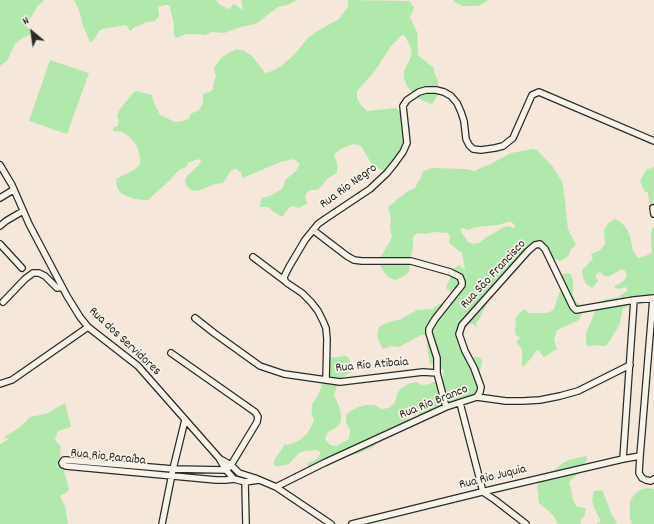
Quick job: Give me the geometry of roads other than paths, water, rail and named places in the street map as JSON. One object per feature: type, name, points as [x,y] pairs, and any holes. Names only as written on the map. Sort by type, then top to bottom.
[{"type":"street","name":"Rua Rio Negro","points":[[285,281],[284,277],[288,266],[312,230],[325,218],[377,183],[396,163],[407,143],[403,106],[407,100],[419,92],[436,90],[451,96],[457,103],[461,112],[466,139],[473,149],[481,150],[495,148],[513,138],[532,95],[539,92],[654,141]]},
{"type":"street","name":"Rua dos Servidores","points":[[0,165],[62,287],[88,327],[138,366],[219,458],[226,470],[234,479]]},
{"type":"street","points":[[0,198],[14,190]]},
{"type":"street","points":[[0,226],[23,211]]},
{"type":"street","points":[[312,230],[354,260],[411,261],[450,272],[460,277],[462,285],[434,319],[429,330],[437,358],[437,373],[446,407]]},
{"type":"street","points":[[0,244],[22,268]]},
{"type":"street","name":"Rua São Francisco","points":[[477,397],[480,392],[480,387],[474,368],[465,352],[459,334],[462,325],[535,245],[540,244],[545,249],[573,307],[576,310],[654,298]]},
{"type":"street","points":[[253,256],[302,293],[318,311],[326,328],[326,380]]},
{"type":"street","points":[[3,302],[25,278],[33,273],[40,273],[45,276],[57,288],[62,287]]},
{"type":"street","points":[[654,298],[639,473],[642,478],[648,481],[654,479]]},
{"type":"street","points":[[623,459],[634,300]]},
{"type":"street","name":"Rua Rio Atibaia","points":[[195,318],[260,366],[284,374],[340,382],[424,372],[437,373]]},
{"type":"street","points":[[0,384],[12,380],[88,327]]},
{"type":"street","points":[[171,353],[257,414],[257,422],[231,465],[226,470]]},
{"type":"street","name":"Rua Rio Branco","points":[[276,487],[324,463],[446,407],[477,397],[523,402],[560,396],[578,391],[630,365]]},
{"type":"street","points":[[460,403],[483,492],[526,524]]},
{"type":"street","points":[[162,524],[184,420]]},
{"type":"street","name":"Rua Rio Juquia","points":[[352,524],[640,456]]},
{"type":"street","name":"Rua dos Servidores","points":[[219,458],[231,465],[239,474]]},
{"type":"street","name":"Rua Rio Paraíba","points":[[226,470],[173,469],[66,460],[62,463],[66,466],[221,480],[234,479],[245,482]]},
{"type":"street","points":[[234,479],[239,474],[276,487],[331,524]]},
{"type":"street","points":[[246,524],[245,482],[259,480]]}]
